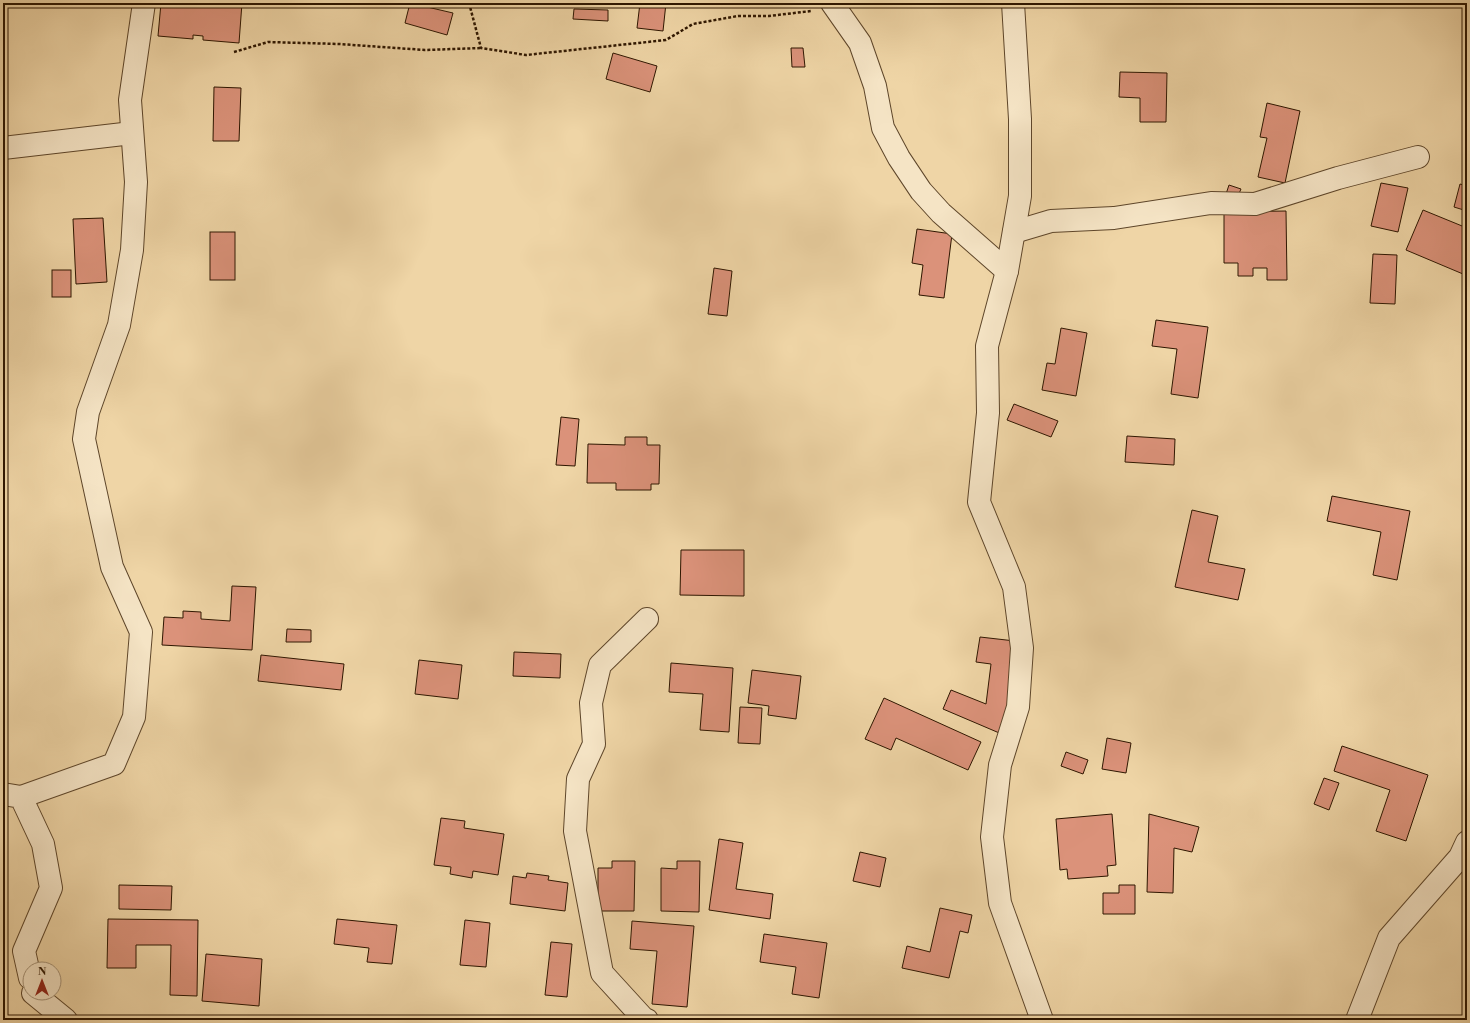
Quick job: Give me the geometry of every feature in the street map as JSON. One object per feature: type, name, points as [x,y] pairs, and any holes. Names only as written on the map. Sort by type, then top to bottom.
[{"type":"street","points":[[26,961],[24,951],[51,888],[43,844],[12,796],[114,764],[134,717],[141,632],[112,567],[84,439],[88,412],[119,325],[132,250],[136,182],[130,100],[144,3]]},
{"type":"street","points":[[1013,3],[1020,119],[1020,196],[1007,271],[987,346],[988,413],[979,502],[1014,587],[1022,648],[1018,706],[1000,765],[992,837],[1000,903],[1042,1020]]},
{"type":"street","points":[[833,4],[860,43],[875,86],[883,128],[898,158],[921,191],[941,212],[1007,271]]},
{"type":"street","points":[[3,148],[132,133]]},
{"type":"street","points":[[1014,232],[1052,221],[1114,218],[1211,203],[1255,204],[1338,178],[1418,157]]},
{"type":"street","points":[[647,619],[600,665],[591,703],[594,744],[578,779],[575,831],[602,973],[647,1020]]},
{"type":"street","points":[[1357,1020],[1389,938],[1460,857],[1467,842]]},
{"type":"street","points":[[43,1001],[66,1020]]},
{"type":"path","points":[[469,3],[481,48]]},
{"type":"path","points":[[234,52],[268,42],[339,44],[424,50],[481,48],[526,55],[666,40],[693,24],[738,16],[796,14],[833,4]]},
{"type":"building","points":[[161,3],[242,3],[239,43],[203,40],[203,36],[193,35],[193,39],[158,36]]},
{"type":"building","points":[[410,3],[453,13],[447,35],[405,23]]},
{"type":"building","points":[[640,3],[666,3],[663,31],[637,28]]},
{"type":"building","points":[[729,3],[747,3],[748,6],[729,6]]},
{"type":"building","points":[[574,9],[608,10],[608,21],[573,19]]},
{"type":"building","points":[[791,48],[803,48],[805,67],[792,67]]},
{"type":"building","points":[[613,53],[657,66],[650,92],[606,79]]},
{"type":"building","points":[[1120,72],[1167,73],[1166,122],[1140,122],[1140,98],[1119,97]]},
{"type":"building","points":[[214,87],[241,88],[239,141],[213,141]]},
{"type":"building","points":[[1267,103],[1300,111],[1285,183],[1258,177],[1267,138],[1260,137]]},
{"type":"building","points":[[1381,183],[1408,188],[1398,232],[1371,226]]},
{"type":"building","points":[[1460,184],[1467,186],[1467,211],[1454,207]]},
{"type":"building","points":[[1229,185],[1241,189],[1237,198],[1226,194]]},
{"type":"building","points":[[1423,210],[1467,228],[1467,265],[1463,274],[1406,250]]},
{"type":"building","points":[[1286,211],[1287,280],[1267,280],[1267,268],[1253,268],[1253,276],[1238,276],[1238,263],[1224,263],[1224,212]]},
{"type":"building","points":[[103,218],[107,282],[76,284],[73,219]]},
{"type":"building","points":[[917,229],[952,234],[944,298],[919,295],[923,265],[912,263]]},
{"type":"building","points":[[210,232],[235,232],[235,280],[210,280]]},
{"type":"building","points":[[1373,254],[1397,255],[1395,304],[1370,303]]},
{"type":"building","points":[[714,268],[732,271],[727,316],[708,314]]},
{"type":"building","points":[[52,270],[71,270],[71,297],[52,297]]},
{"type":"building","points":[[1156,320],[1208,327],[1198,398],[1171,394],[1177,349],[1152,346]]},
{"type":"building","points":[[1061,328],[1087,333],[1076,396],[1042,390],[1047,363],[1055,364]]},
{"type":"building","points":[[1014,404],[1058,421],[1051,437],[1007,420]]},
{"type":"building","points":[[561,417],[579,419],[575,466],[556,465]]},
{"type":"building","points":[[1127,436],[1175,439],[1174,465],[1125,462]]},
{"type":"building","points":[[625,437],[647,437],[647,445],[660,445],[659,484],[651,484],[651,490],[616,490],[616,483],[587,483],[588,444],[625,445]]},
{"type":"building","points":[[1332,496],[1410,511],[1397,580],[1373,575],[1381,532],[1327,521]]},
{"type":"building","points":[[1192,510],[1218,516],[1208,562],[1245,569],[1238,600],[1175,587]]},
{"type":"building","points":[[681,550],[744,550],[744,596],[680,595]]},
{"type":"building","points":[[232,586],[256,587],[252,650],[162,645],[164,617],[183,618],[183,611],[201,612],[201,619],[230,621]]},
{"type":"building","points":[[287,629],[311,630],[311,642],[286,642]]},
{"type":"building","points":[[980,637],[1015,641],[1004,735],[943,709],[951,690],[986,704],[991,664],[976,662]]},
{"type":"building","points":[[514,652],[561,654],[560,678],[513,676]]},
{"type":"building","points":[[261,655],[344,664],[341,690],[258,681]]},
{"type":"building","points":[[419,660],[462,665],[458,699],[415,694]]},
{"type":"building","points":[[671,663],[733,668],[729,732],[700,730],[703,694],[669,692]]},
{"type":"building","points":[[752,670],[801,676],[796,719],[768,715],[769,706],[748,703]]},
{"type":"building","points":[[884,698],[981,742],[968,770],[896,738],[891,750],[865,739]]},
{"type":"building","points":[[740,707],[762,708],[760,744],[738,743]]},
{"type":"building","points":[[1107,738],[1131,743],[1126,773],[1102,769]]},
{"type":"building","points":[[1342,746],[1428,775],[1406,841],[1376,831],[1390,790],[1334,771]]},
{"type":"building","points":[[1066,752],[1088,760],[1083,774],[1061,766]]},
{"type":"building","points":[[1324,778],[1339,783],[1329,810],[1314,804]]},
{"type":"building","points":[[1112,814],[1116,865],[1107,866],[1108,876],[1068,879],[1067,869],[1060,870],[1056,819]]},
{"type":"building","points":[[1149,814],[1199,827],[1192,852],[1174,848],[1173,893],[1147,892]]},
{"type":"building","points":[[441,818],[465,821],[464,828],[504,834],[498,875],[473,871],[472,878],[450,874],[451,867],[434,865]]},
{"type":"building","points":[[719,839],[743,843],[736,889],[773,894],[770,919],[709,910]]},
{"type":"building","points":[[860,852],[886,858],[880,887],[853,881]]},
{"type":"building","points":[[612,861],[635,861],[634,911],[598,911],[598,868],[612,868]]},
{"type":"building","points":[[677,861],[700,861],[699,912],[661,911],[661,868],[677,869]]},
{"type":"building","points":[[527,873],[549,876],[548,880],[568,883],[565,911],[510,904],[513,876],[526,878]]},
{"type":"building","points":[[119,885],[172,886],[171,910],[119,909]]},
{"type":"building","points":[[1119,885],[1135,885],[1135,914],[1103,914],[1103,893],[1119,893]]},
{"type":"building","points":[[940,908],[972,915],[968,933],[960,931],[949,978],[902,968],[907,946],[930,952]]},
{"type":"building","points":[[108,919],[198,920],[197,996],[170,995],[171,945],[136,945],[136,968],[107,968]]},
{"type":"building","points":[[337,919],[397,925],[392,964],[367,962],[369,948],[334,944]]},
{"type":"building","points":[[465,920],[490,923],[486,967],[460,965]]},
{"type":"building","points":[[632,921],[694,926],[687,1007],[652,1004],[657,951],[630,949]]},
{"type":"building","points":[[764,934],[827,943],[819,998],[792,994],[796,967],[760,962]]},
{"type":"building","points":[[551,942],[572,944],[567,997],[545,995]]},
{"type":"building","points":[[206,954],[262,959],[259,1006],[202,1001]]}]
